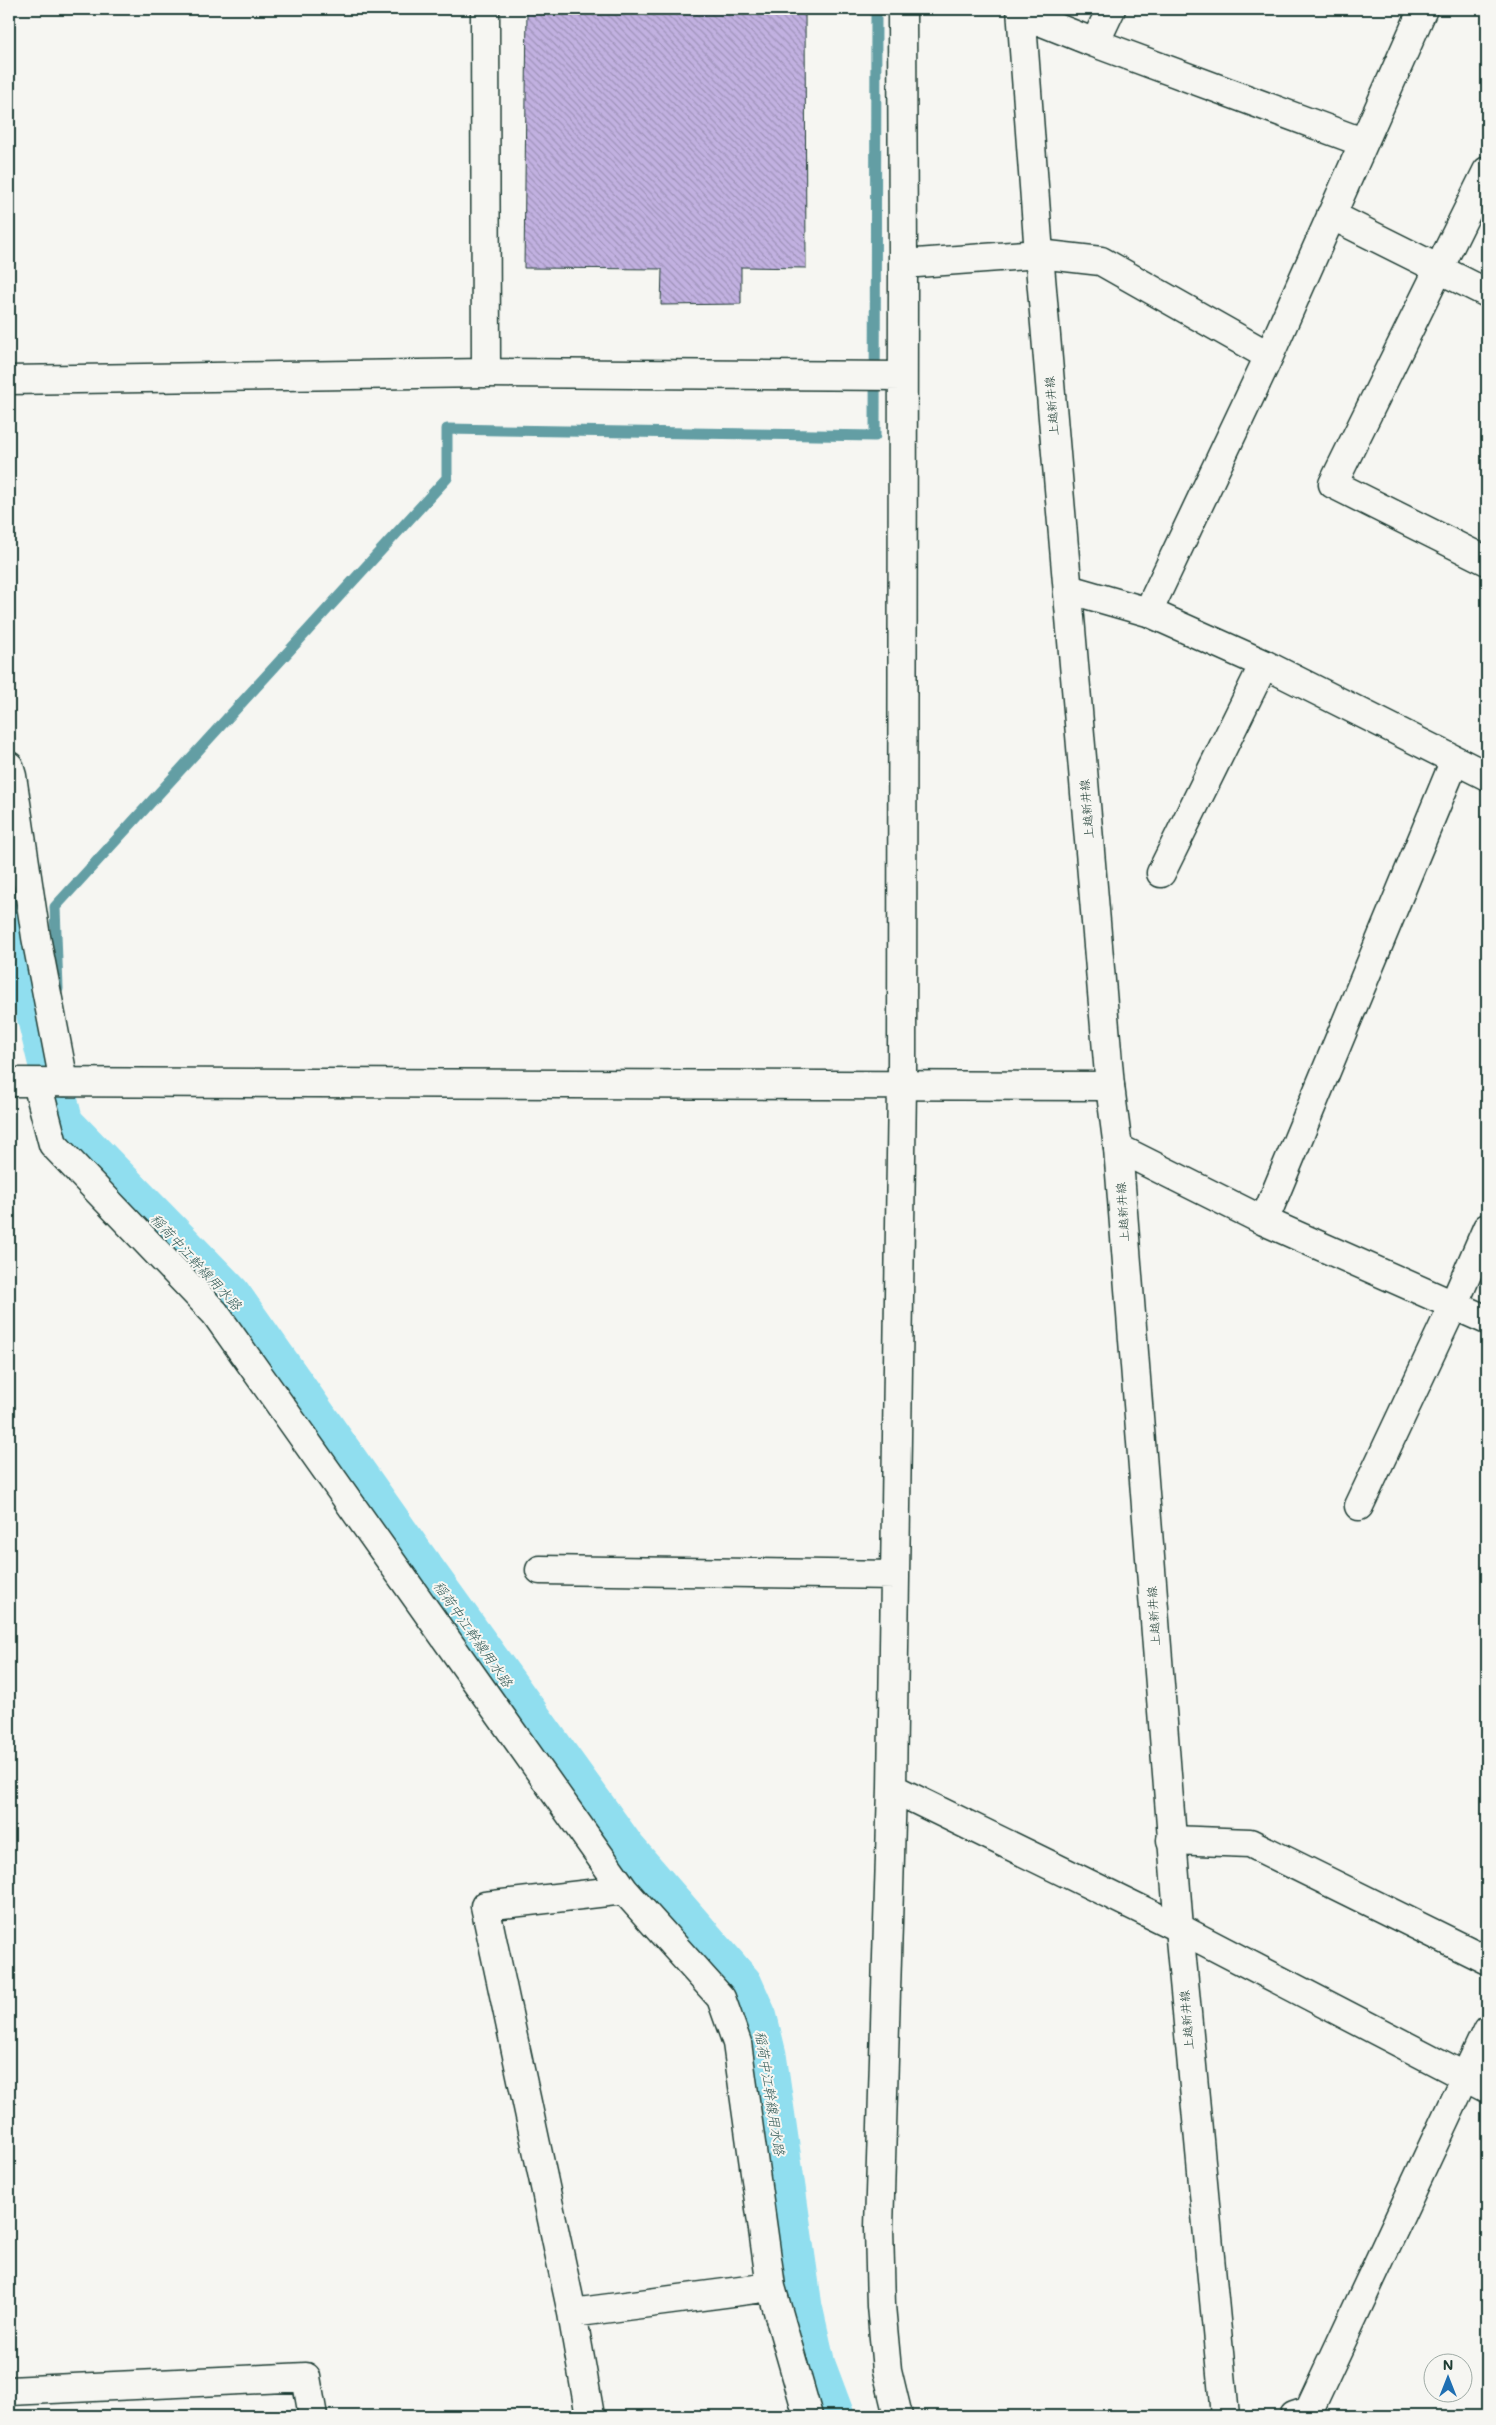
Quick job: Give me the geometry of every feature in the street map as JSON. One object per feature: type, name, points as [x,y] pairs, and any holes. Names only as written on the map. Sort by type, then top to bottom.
[{"type":"street","points":[[485,9],[486,373]]},
{"type":"street","points":[[898,2416],[887,2370],[879,2228],[892,1788],[902,1086],[902,9]]},
{"type":"street","points":[[1095,44],[1111,9]]},
{"type":"street","points":[[1148,612],[1268,356],[1423,9]]},
{"type":"street","points":[[1021,12],[1095,44],[1362,142]]},
{"type":"street","name":"上越新井線","points":[[1021,12],[1039,254],[1110,1086],[1118,1148],[1171,1840],[1225,2416]]},
{"type":"street","points":[[1487,170],[1333,484],[1487,561]]},
{"type":"street","points":[[1331,215],[1487,293]]},
{"type":"street","points":[[903,264],[1039,254],[1101,261],[1268,356]]},
{"type":"street","points":[[9,380],[486,373],[902,376]]},
{"type":"street","points":[[1068,590],[1148,612],[1264,664],[1487,776]]},
{"type":"street","points":[[1160,873],[1264,664]]},
{"type":"street","points":[[1264,1221],[1455,760]]},
{"type":"street","points":[[9,766],[36,937],[64,1082]]},
{"type":"street","points":[[9,1082],[1110,1086]]},
{"type":"street","points":[[36,1083],[53,1144],[215,1313],[624,1890],[721,1998],[737,2043],[771,2287],[808,2416]]},
{"type":"street","points":[[1118,1148],[1264,1221],[1487,1320]]},
{"type":"street","points":[[1359,1506],[1454,1304],[1487,1228]]},
{"type":"street","points":[[540,1570],[896,1575]]},
{"type":"street","points":[[892,1788],[1179,1928],[1477,2083]]},
{"type":"street","points":[[1171,1840],[1250,1843],[1487,1960]]},
{"type":"street","points":[[590,2416],[572,2313],[485,1906],[624,1890]]},
{"type":"street","points":[[1294,2416],[1309,2411],[1477,2083],[1487,2030]]},
{"type":"street","points":[[572,2313],[771,2287]]},
{"type":"street","points":[[9,2391],[306,2377],[313,2416]]},
{"type":"building","points":[[527,9],[805,9],[806,268],[741,267],[741,304],[661,305],[662,269],[524,268]]},
{"type":"waterway","points":[[58,989],[55,907],[447,478],[447,429],[875,436],[876,9]]},
{"type":"waterway","name":"稲荷中江幹線用水路","points":[[9,901],[63,1123],[230,1294],[410,1550],[626,1850],[742,1984],[757,2018],[766,2055],[802,2307],[815,2365],[834,2416]]},
{"type":"waterway","name":"稲荷中江幹線用水路","points":[[61,1082],[63,1123]]}]
